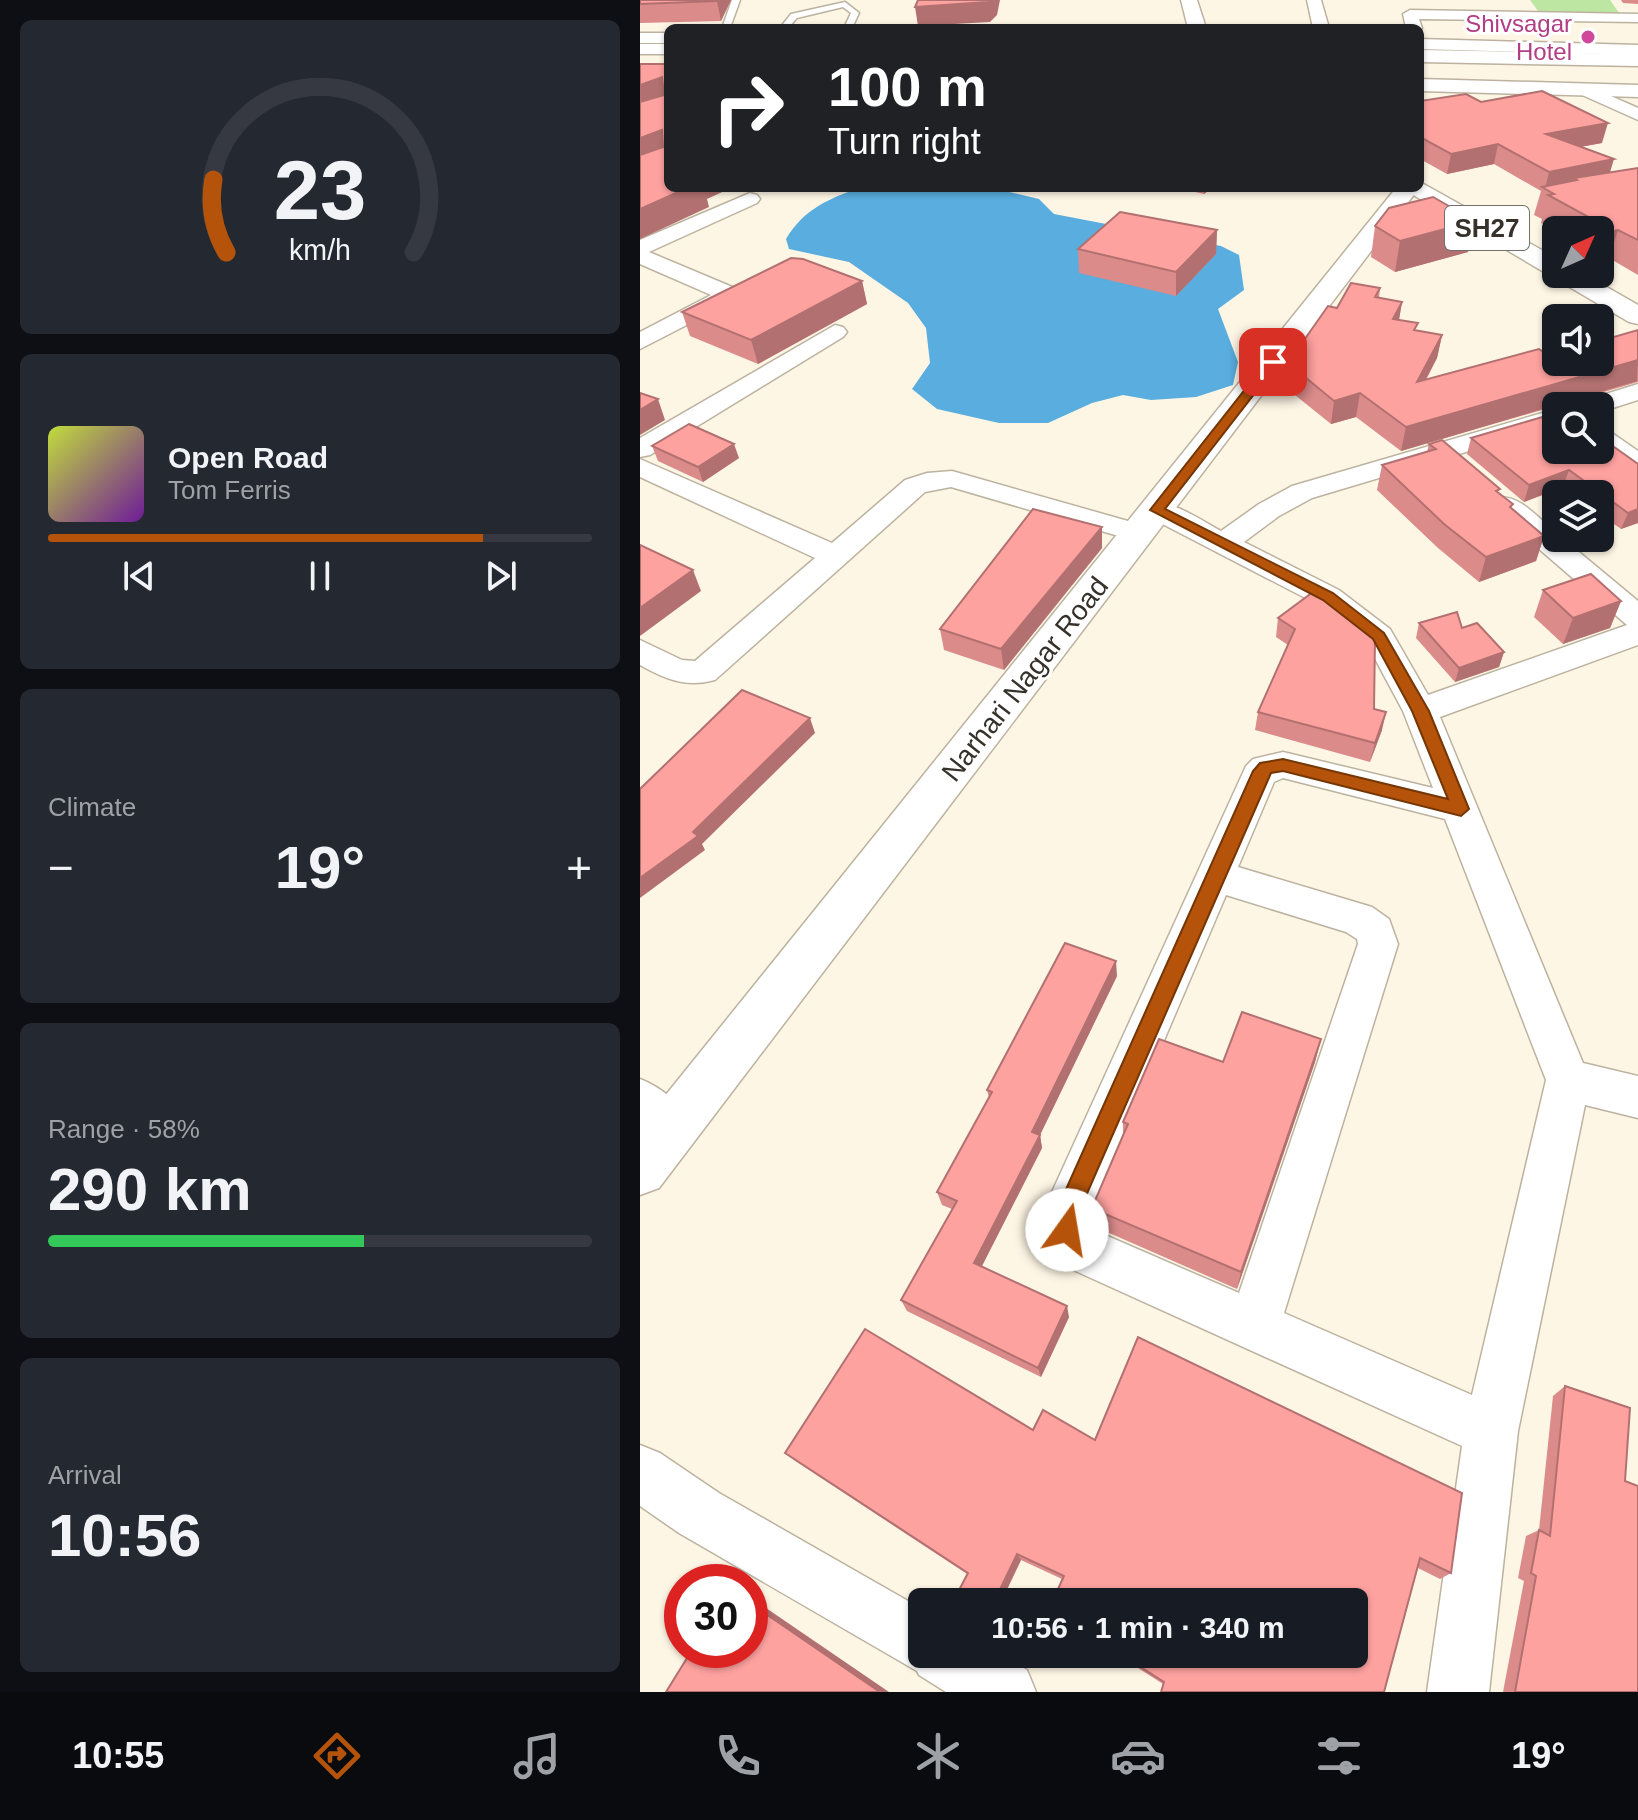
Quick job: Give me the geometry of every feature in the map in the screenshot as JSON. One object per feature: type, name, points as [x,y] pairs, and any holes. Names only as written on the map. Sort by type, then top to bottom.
[{"type":"main road","points":[[1189,0],[1197,24]]},
{"type":"main road","points":[[1208,0],[1214,24]]},
{"type":"main road","points":[[640,38],[664,38]]},
{"type":"main road","points":[[1424,44],[1638,50]]},
{"type":"main road","points":[[640,49],[664,49]]},
{"type":"main road","points":[[1424,56],[1638,60]]},
{"type":"main road","points":[[640,58],[664,58]]},
{"type":"main road","points":[[1424,65],[1638,69]]},
{"type":"main road","points":[[1424,85],[1638,91]]},
{"type":"main road","points":[[1424,184],[1542,246]]},
{"type":"main road","name":"SH27","points":[[1424,184],[1542,259]]},
{"type":"main road","name":"Narhari Nagar Road","points":[[640,1169],[656,1115],[1148,522],[1410,192]]},
{"type":"main road","points":[[1590,288],[1638,316]]},
{"type":"main road","points":[[1614,288],[1638,302]]},
{"type":"street","points":[[1314,0],[1320,24]]},
{"type":"street","points":[[1413,24],[1410,14],[1638,18]]},
{"type":"street","points":[[1542,16],[1561,48]]},
{"type":"street","points":[[1586,90],[1638,115]]},
{"type":"street","points":[[640,248],[750,199]]},
{"type":"street","points":[[640,256],[729,294],[640,342]]},
{"type":"street","points":[[640,449],[835,332]]},
{"type":"street","points":[[1614,399],[1638,392]]},
{"type":"street","points":[[1225,542],[1269,510],[1302,492],[1542,421]]},
{"type":"street","points":[[1614,447],[1638,464]]},
{"type":"street","points":[[1441,450],[1464,470]]},
{"type":"street","points":[[640,467],[834,555]]},
{"type":"street","points":[[640,651],[676,671],[703,672],[915,486],[939,479],[952,479],[1148,522],[1225,542],[1328,597],[1379,636],[1420,711],[1568,1080],[1491,1431],[1458,1692]]},
{"type":"street","points":[[1487,490],[1638,618]]},
{"type":"street","points":[[1420,711],[1638,633]]},
{"type":"street","points":[[1461,809],[1273,765],[1259,775],[1066,1214],[1067,1230],[1076,1243],[1088,1252],[1491,1431]]},
{"type":"street","points":[[1215,876],[1358,919],[1372,926],[1378,935],[1378,944],[1254,1325]]},
{"type":"street","points":[[1568,1080],[1638,1097]]},
{"type":"street","points":[[640,1473],[699,1513],[908,1635]]},
{"type":"street","points":[[964,1668],[1005,1692]]},
{"type":"lane","points":[[727,24],[736,0]]},
{"type":"lane","points":[[787,24],[794,16],[847,2],[855,13],[850,24]]},
{"type":"green space","points":[[1530,0],[1610,0],[1622,17],[1541,15]]},
{"type":"water","points":[[849,192],[1009,192],[1039,199],[1054,214],[1221,246],[1239,255],[1244,290],[1218,309],[1238,362],[1233,385],[1196,397],[1151,400],[1123,395],[1092,403],[1048,423],[999,423],[937,409],[912,389],[930,363],[926,328],[908,303],[849,262],[789,249],[786,239],[800,220]]},
{"type":"building","points":[[640,0],[718,0],[640,4]]},
{"type":"building","points":[[918,0],[991,0],[915,7]]},
{"type":"building","points":[[640,64],[664,64],[664,95],[662,77],[640,85]]},
{"type":"building","points":[[1542,91],[1608,123],[1546,134],[1614,159],[1549,172],[1498,144],[1451,154],[1424,139],[1424,100],[1466,94],[1481,102]]},
{"type":"building","points":[[664,95],[664,192],[678,192],[640,209],[640,155],[663,147],[662,130],[640,138],[640,102]]},
{"type":"building","points":[[1638,168],[1638,240],[1614,231],[1614,216],[1586,216],[1548,195],[1554,194],[1542,187],[1577,180],[1574,178]]},
{"type":"building","points":[[1433,197],[1475,221],[1400,241],[1375,226],[1389,208]]},
{"type":"building","points":[[1120,212],[1217,230],[1176,272],[1078,249]]},
{"type":"building","points":[[791,258],[803,259],[862,281],[751,340],[682,312]]},
{"type":"building","points":[[1351,283],[1380,288],[1375,297],[1402,302],[1393,319],[1418,323],[1414,330],[1442,335],[1417,382],[1539,349],[1542,351],[1542,376],[1583,376],[1406,427],[1360,393],[1334,401],[1288,363],[1328,306],[1337,308]]},
{"type":"building","points":[[1638,330],[1638,360],[1614,367],[1614,337]]},
{"type":"building","points":[[640,393],[658,399],[640,410]]},
{"type":"building","points":[[1542,417],[1542,464],[1614,464],[1614,447],[1638,464],[1638,509],[1628,513],[1614,503],[1614,480],[1583,480],[1569,470],[1529,485],[1471,438]]},
{"type":"building","points":[[689,424],[734,444],[698,467],[652,446]]},
{"type":"building","points":[[1442,440],[1500,489],[1496,491],[1513,504],[1510,507],[1542,537],[1486,557],[1444,524],[1382,465],[1436,449],[1429,444]]},
{"type":"building","points":[[1033,509],[1102,527],[1001,649],[940,629]]},
{"type":"building","points":[[640,545],[693,570],[640,608]]},
{"type":"building","points":[[1591,574],[1621,601],[1573,618],[1543,590]]},
{"type":"building","points":[[1317,589],[1368,627],[1375,639],[1374,709],[1386,712],[1375,743],[1258,712],[1295,629],[1278,618]]},
{"type":"building","points":[[1457,612],[1462,628],[1477,623],[1504,652],[1459,668],[1419,623]]},
{"type":"building","points":[[742,690],[810,718],[693,832],[698,836],[640,878],[640,789]]},
{"type":"building","points":[[1065,943],[1116,961],[1032,1132],[1040,1135],[974,1263],[1067,1306],[1038,1368],[901,1300],[957,1201],[937,1192],[992,1092],[987,1090]]},
{"type":"building","points":[[1242,1012],[1321,1039],[1241,1272],[1105,1214],[1094,1203],[1128,1124],[1123,1122],[1159,1039],[1223,1062]]},
{"type":"building","points":[[865,1329],[1033,1430],[1043,1410],[1095,1440],[1138,1337],[1462,1493],[1451,1573],[1420,1558],[1384,1692],[1161,1692],[1164,1682],[1142,1668],[1368,1668],[1368,1588],[1058,1588],[1064,1576],[1017,1554],[1001,1588],[960,1588],[968,1573],[785,1453]]},
{"type":"building","points":[[1565,1386],[1630,1408],[1625,1481],[1638,1486],[1638,1692],[1515,1692],[1536,1576],[1531,1573],[1539,1530],[1550,1536]]},
{"type":"building","points":[[768,1615],[880,1692],[666,1692],[681,1668],[768,1668]]},
{"type":"place","name":"Shivsagar Hotel","points":[[1588,37]]},
{"type":"route","points":[[1067,1230],[1066,1214],[1259,775],[1273,765],[1283,765],[1461,809],[1420,711],[1379,636],[1353,614],[1297,579],[1157,510],[1273,362]]}]
